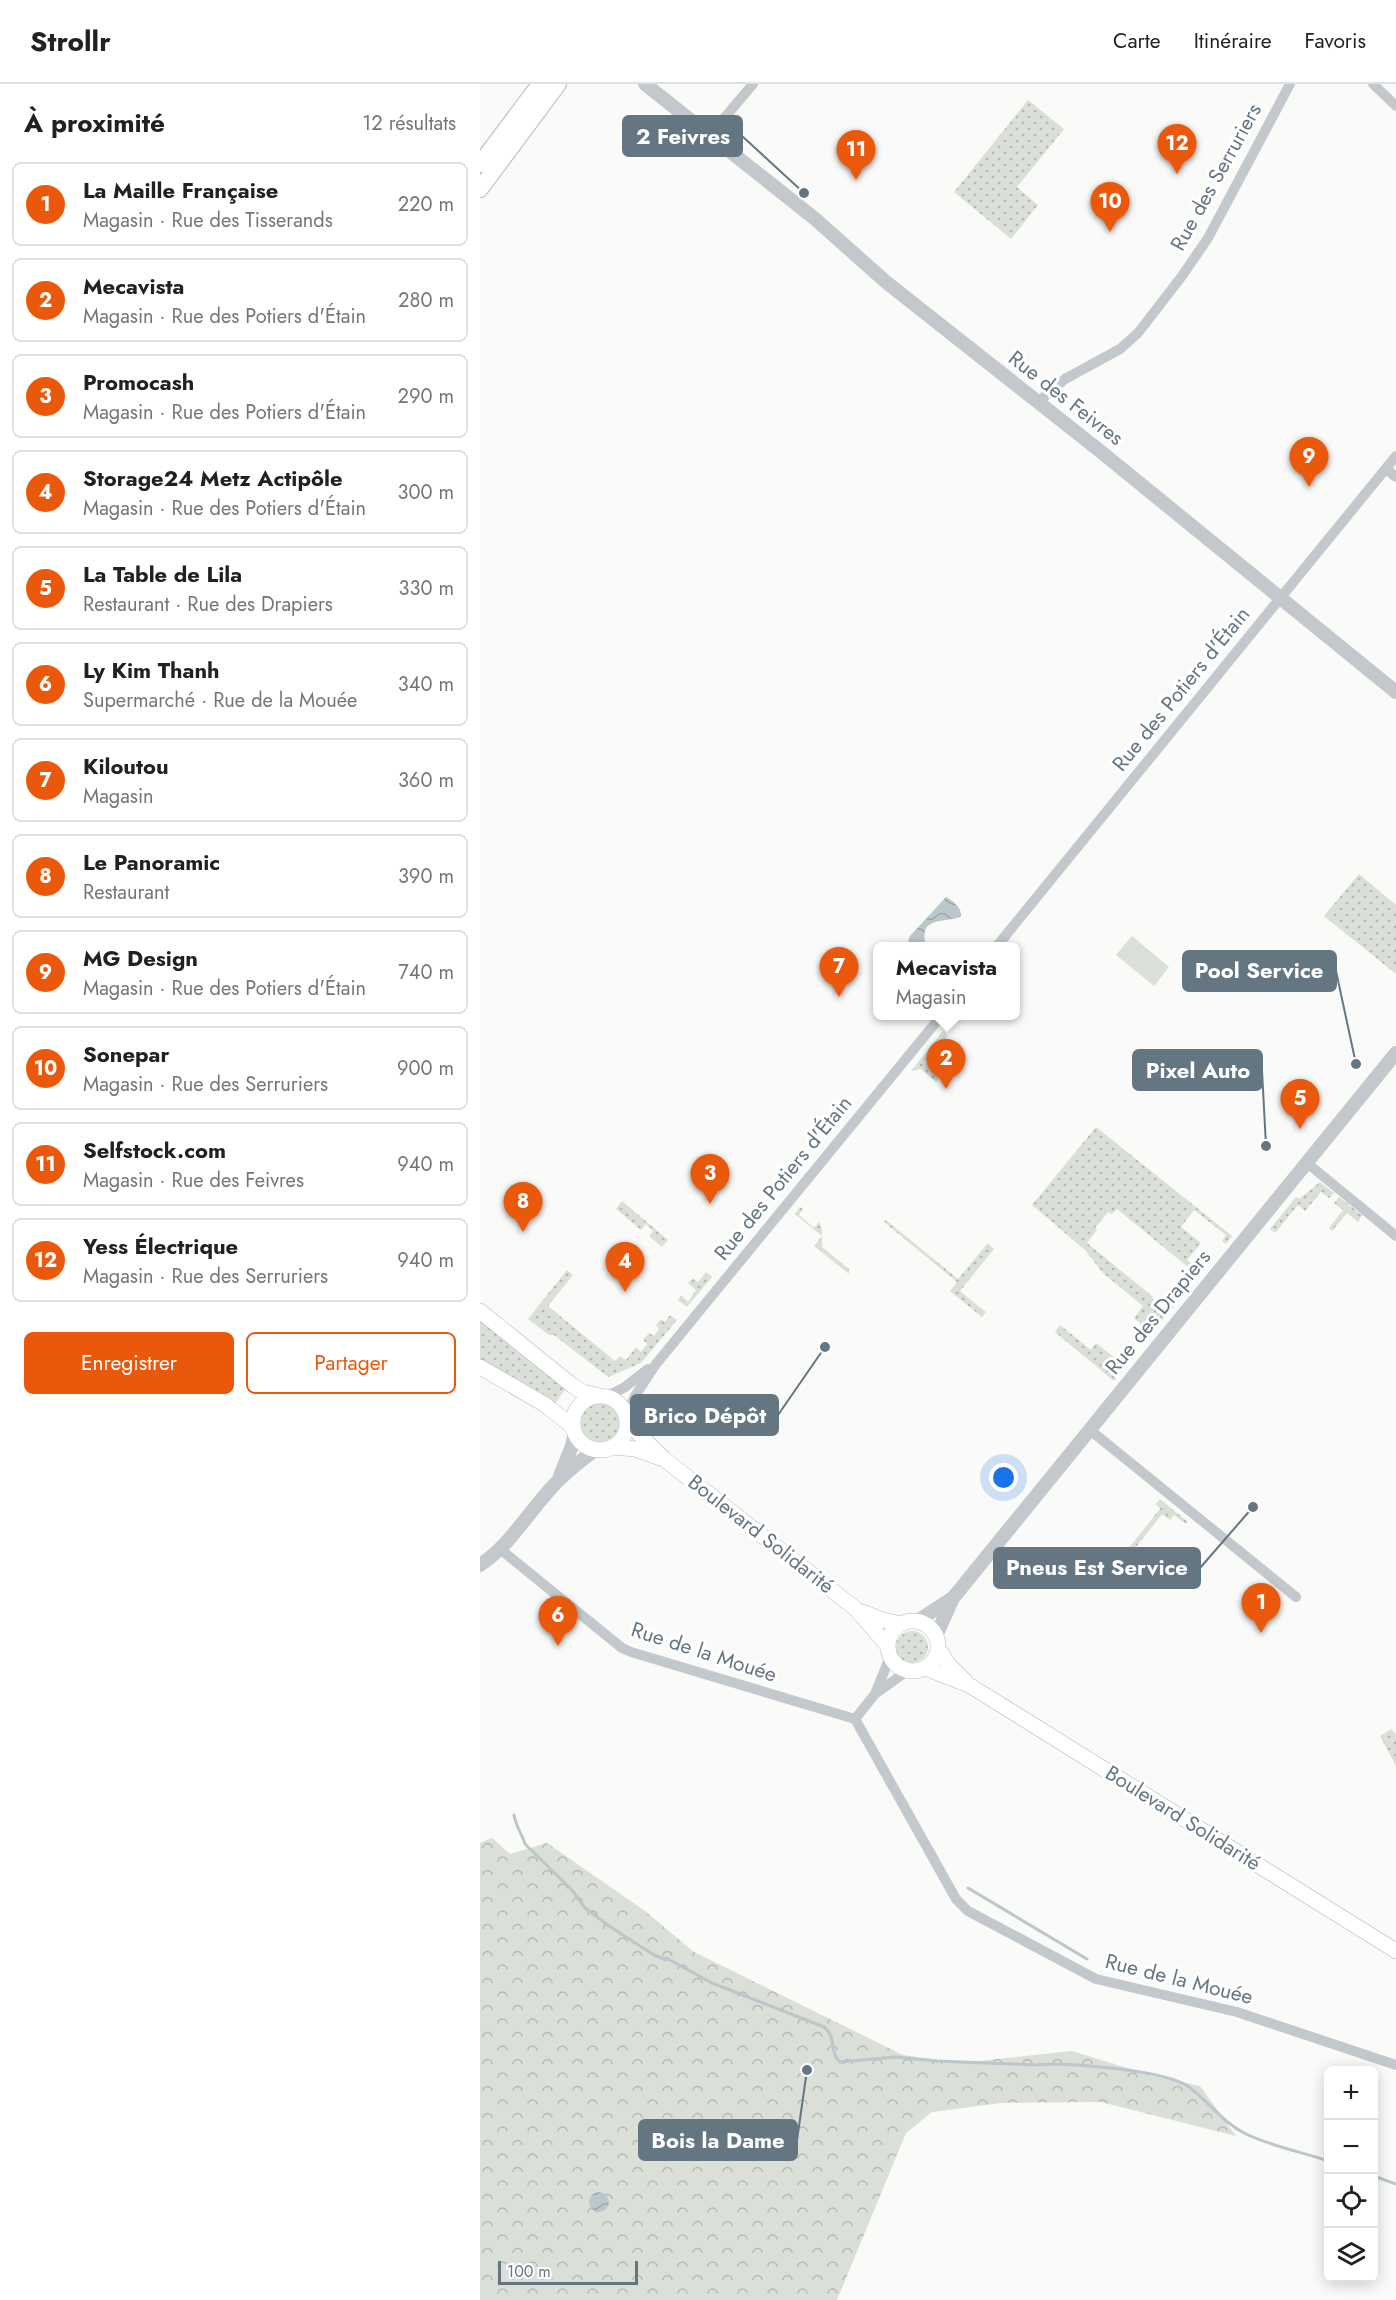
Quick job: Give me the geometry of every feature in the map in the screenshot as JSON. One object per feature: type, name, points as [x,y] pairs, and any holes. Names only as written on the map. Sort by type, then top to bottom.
[{"type":"highway","points":[[480,164],[540,84]]},
{"type":"highway","points":[[480,189],[558,84]]},
{"type":"main road","points":[[480,1311],[573,1386],[583,1392],[604,1397],[619,1404],[627,1419],[623,1438],[614,1447],[595,1450],[581,1442],[574,1430],[544,1404],[480,1367]]},
{"type":"main road","points":[[574,1430],[575,1413],[580,1406],[592,1398],[604,1397]]},
{"type":"main road","name":"Boulevard Solidarité","points":[[627,1419],[664,1459],[856,1609],[876,1630],[889,1651]]},
{"type":"main road","name":"Boulevard Solidarité","points":[[614,1447],[635,1449],[664,1459]]},
{"type":"main road","name":"Boulevard Solidarité","points":[[856,1609],[883,1620],[908,1623]]},
{"type":"main road","points":[[908,1623],[931,1629],[937,1642],[936,1656],[925,1668],[907,1671],[894,1663],[889,1651],[892,1633],[908,1623]]},
{"type":"main road","name":"Boulevard Solidarité","points":[[937,1642],[948,1664],[969,1685]]},
{"type":"main road","name":"Boulevard Solidarité","points":[[925,1668],[969,1685],[1396,1951]]},
{"type":"street","name":"Rue des Feivres","points":[[645,84],[846,244],[879,276],[1396,692]]},
{"type":"street","points":[[710,135],[753,84]]},
{"type":"street","name":"Rue des Serruriers","points":[[1038,402],[1065,379],[1120,349],[1140,329],[1182,276],[1216,224],[1290,84]]},
{"type":"street","points":[[1373,84],[1396,106]]},
{"type":"street","name":"Rue des Potiers d'Étain","points":[[1000,942],[1396,456]]},
{"type":"street","points":[[1386,469],[1396,477]]},
{"type":"street","name":"Rue des Potiers d'Étain","points":[[627,1419],[636,1394],[656,1364],[938,1020]]},
{"type":"street","name":"Rue des Drapiers","points":[[937,1642],[953,1598],[1396,1053]]},
{"type":"street","points":[[1307,1163],[1396,1236]]},
{"type":"street","name":"Rue des Potiers d'Étain","points":[[604,1397],[625,1387],[656,1364]]},
{"type":"street","points":[[558,1481],[572,1446],[574,1430]]},
{"type":"street","points":[[1090,1430],[1296,1597]]},
{"type":"street","points":[[480,1565],[500,1549],[558,1481],[595,1450]]},
{"type":"street","name":"Rue de la Mouée","points":[[500,1549],[622,1648],[855,1719],[956,1899],[968,1911],[1096,1979],[1237,2012],[1396,2065]]},
{"type":"street","name":"Rue des Drapiers","points":[[908,1623],[953,1598]]},
{"type":"street","points":[[875,1694],[889,1651]]},
{"type":"street","points":[[855,1719],[875,1694],[907,1671]]},
{"type":"green space","points":[[1028,100],[1064,129],[1017,187],[1038,205],[1011,239],[954,192]]},
{"type":"green space","points":[[1359,874],[1396,905],[1396,974],[1324,916]]},
{"type":"green space","points":[[1132,936],[1169,967],[1154,986],[1116,955]]},
{"type":"green space","points":[[943,1031],[948,1035],[944,1041],[959,1054],[936,1082],[921,1069],[911,1071]]},
{"type":"green space","points":[[1096,1127],[1232,1236],[1226,1244],[1222,1241],[1226,1235],[1194,1210],[1181,1227],[1201,1243],[1187,1260],[1202,1273],[1195,1281],[1191,1277],[1194,1272],[1117,1209],[1112,1214],[1108,1212],[1087,1243],[1164,1308],[1183,1286],[1189,1289],[1151,1333],[1134,1318],[1143,1306],[1103,1273],[1085,1250],[1032,1205]]},
{"type":"green space","points":[[1320,1182],[1334,1193],[1329,1198],[1321,1192],[1305,1211],[1298,1205],[1275,1233],[1270,1229],[1296,1197],[1299,1199]]},
{"type":"green space","points":[[1339,1197],[1362,1215],[1358,1222],[1347,1213],[1332,1231],[1329,1228],[1343,1210],[1334,1203]]},
{"type":"green space","points":[[622,1201],[668,1240],[662,1247],[649,1236],[653,1231],[646,1224],[641,1230],[616,1209]]},
{"type":"green space","points":[[800,1207],[803,1209],[799,1215],[814,1228],[819,1222],[822,1236],[795,1214]]},
{"type":"green space","points":[[886,1220],[958,1279],[988,1243],[994,1249],[960,1291],[986,1312],[982,1317],[950,1291],[957,1282],[884,1222]]},
{"type":"green space","points":[[822,1236],[822,1247],[849,1269],[849,1274],[814,1246]]},
{"type":"green space","points":[[567,1270],[573,1275],[548,1306],[615,1361],[620,1356],[626,1360],[636,1347],[641,1352],[647,1344],[643,1340],[649,1333],[654,1336],[659,1329],[656,1325],[661,1319],[665,1322],[670,1315],[677,1320],[641,1363],[608,1377],[554,1335],[549,1335],[528,1319]]},
{"type":"green space","points":[[706,1272],[712,1277],[687,1307],[678,1300],[681,1295],[688,1302],[696,1290],[688,1283],[693,1278],[698,1282]]},
{"type":"green space","points":[[480,1317],[566,1388],[555,1404],[480,1360]]},
{"type":"green space","points":[[1060,1325],[1091,1350],[1096,1343],[1120,1362],[1125,1357],[1130,1362],[1114,1381],[1055,1332]]},
{"type":"green space","points":[[600,1403],[608,1404],[614,1409],[619,1415],[619,1431],[614,1437],[608,1442],[600,1443],[592,1442],[586,1437],[581,1431],[580,1423],[581,1415],[586,1409],[592,1404]]},
{"type":"green space","points":[[1160,1499],[1188,1522],[1186,1524],[1174,1515],[1170,1520],[1162,1514],[1136,1547],[1128,1549],[1160,1509],[1156,1504]]},
{"type":"green space","points":[[912,1631],[923,1636],[928,1647],[923,1658],[912,1663],[901,1658],[896,1647],[901,1636]]},
{"type":"green space","points":[[1391,1729],[1396,1734],[1396,1766],[1380,1736]]},
{"type":"green space","points":[[492,1838],[510,1854],[547,1843],[645,1911],[694,1952],[903,2055],[960,2063],[1072,2051],[1156,2077],[1200,2086],[1236,2136],[1101,2102],[1001,2103],[932,2112],[906,2133],[837,2300],[480,2300],[480,1843]]},
{"type":"water","points":[[946,897],[959,908],[961,916],[935,922],[926,929],[925,942],[909,942],[910,936]]},
{"type":"water","points":[[599,2192],[606,2195],[609,2202],[606,2209],[599,2212],[592,2209],[589,2202],[592,2195]]},
{"type":"waterway","points":[[514,1815],[525,1844],[572,1890],[585,1908],[654,1955],[666,1960],[666,1958],[712,1983],[824,2027],[831,2036],[834,2054],[840,2062],[896,2057],[937,2061],[1092,2066],[1160,2076],[1189,2087],[1230,2124],[1246,2134],[1324,2160]]},
{"type":"waterway","points":[[968,1888],[1087,1959]]},
{"type":"waterway","points":[[1378,2177],[1396,2184]]},
{"type":"place","name":"Yess Électrique","points":[[1177,174]]},
{"type":"place","name":"Selfstock.com","points":[[856,180]]},
{"type":"place","name":"2 Feivres","points":[[804,193]]},
{"type":"place","name":"Sonepar","points":[[1110,232]]},
{"type":"place","name":"MG Design","points":[[1309,487]]},
{"type":"place","name":"Kiloutou","points":[[839,997]]},
{"type":"place","name":"Pool Service","points":[[1356,1064]]},
{"type":"place","name":"Mecavista","points":[[946,1089]]},
{"type":"place","name":"La Table de Lila","points":[[1300,1129]]},
{"type":"place","name":"Pixel Auto","points":[[1266,1146]]},
{"type":"place","name":"Promocash","points":[[710,1204]]},
{"type":"place","name":"Le Panoramic","points":[[523,1232]]},
{"type":"place","name":"Storage24 Metz Actipôle","points":[[625,1292]]},
{"type":"place","name":"Brico Dépôt","points":[[825,1347]]},
{"type":"place","name":"Pneus Est Service","points":[[1253,1507]]},
{"type":"place","name":"La Maille Française","points":[[1261,1633]]},
{"type":"place","name":"Ly Kim Thanh","points":[[558,1646]]},
{"type":"place","name":"Bois la Dame","points":[[807,2070]]}]
